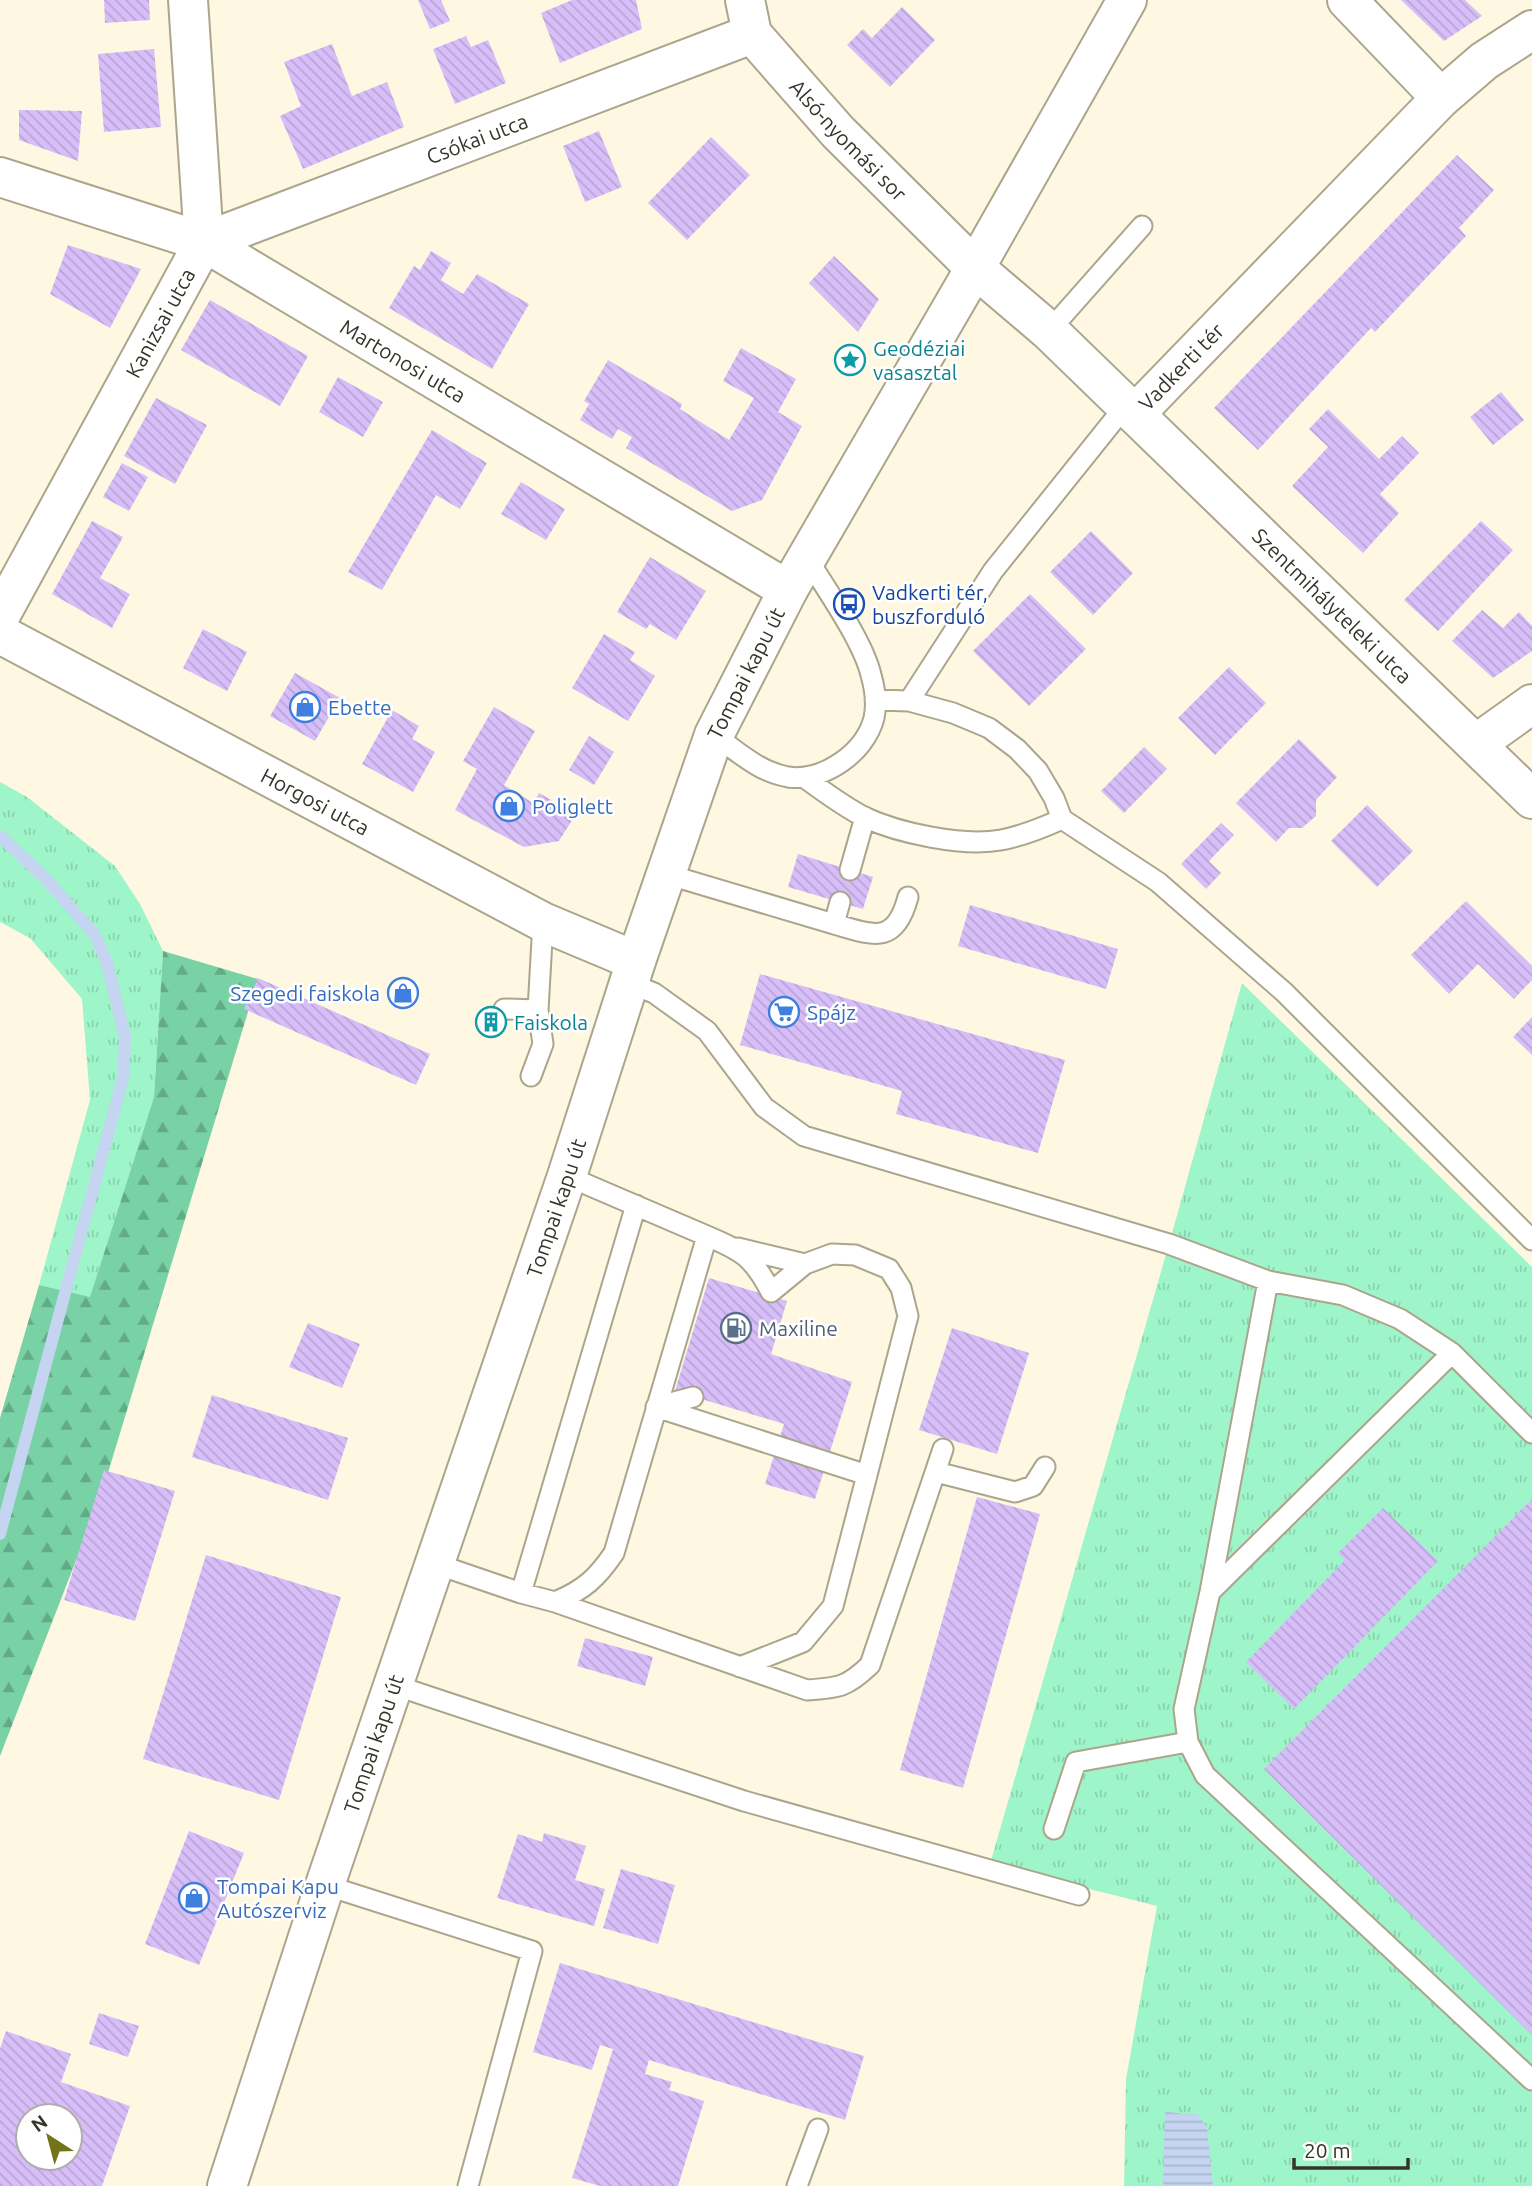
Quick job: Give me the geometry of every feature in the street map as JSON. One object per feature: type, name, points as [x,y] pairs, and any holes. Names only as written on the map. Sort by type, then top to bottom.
[{"type":"street","name":"Kanizsai utca","points":[[0,616],[204,242],[188,0]]},
{"type":"street","points":[[975,268],[1128,0]]},
{"type":"street","points":[[1347,0],[1441,98]]},
{"type":"street","name":"Csókai utca","points":[[204,242],[749,17]]},
{"type":"street","name":"Alsó-nyomási sor","points":[[749,17],[838,132],[975,268]]},
{"type":"street","name":"Vadkerti tér","points":[[975,268],[1049,331],[1130,410],[1441,98],[1484,61],[1532,30]]},
{"type":"street","name":"Martonosi utca","points":[[0,177],[204,242],[788,590]]},
{"type":"street","name":"Tompai kapu út","points":[[227,2186],[325,1885],[714,735],[788,590],[975,268]]},
{"type":"street","name":"Szentmihályteleki utca","points":[[1130,410],[1532,799]]},
{"type":"street","name":"Horgosi utca","points":[[0,634],[633,972]]},
{"type":"street","points":[[1476,744],[1532,704]]},
{"type":"lane","points":[[1049,331],[1142,226]]},
{"type":"lane","points":[[909,702],[993,571],[1130,410]]},
{"type":"lane","points":[[714,735],[760,768],[786,776],[805,778],[824,773],[857,747],[870,730],[876,700],[865,655],[807,558]]},
{"type":"lane","points":[[876,700],[909,702],[953,713],[989,728],[1017,749],[1038,771],[1054,798],[1062,819],[1158,882],[1284,992],[1532,1240]]},
{"type":"lane","points":[[805,778],[865,817],[914,835],[998,841],[1034,832],[1062,819]]},
{"type":"lane","points":[[850,870],[865,817]]},
{"type":"lane","points":[[666,874],[872,935],[888,931],[903,916],[908,897]]},
{"type":"lane","points":[[834,924],[840,902]]},
{"type":"lane","points":[[531,1076],[543,1044],[538,1010],[543,922]]},
{"type":"lane","points":[[633,972],[654,993],[707,1031],[764,1107],[804,1136],[1169,1244],[1268,1281],[1343,1295],[1400,1319],[1452,1353],[1532,1433]]},
{"type":"lane","points":[[504,1009],[538,1010]]},
{"type":"lane","points":[[567,1176],[733,1247],[805,1264]]},
{"type":"lane","points":[[521,1593],[636,1205]]},
{"type":"lane","points":[[555,1602],[577,1593],[599,1574],[614,1553],[707,1236]]},
{"type":"lane","points":[[733,1247],[752,1261],[771,1292],[805,1264],[832,1254],[855,1255],[889,1269],[901,1288],[908,1315],[833,1606],[803,1642],[740,1667]]},
{"type":"lane","points":[[1268,1281],[1210,1592],[1184,1709],[1188,1742],[1205,1775],[1532,2080]]},
{"type":"lane","points":[[1210,1592],[1452,1353]]},
{"type":"lane","points":[[656,1407],[693,1396]]},
{"type":"lane","points":[[656,1407],[867,1475]]},
{"type":"lane","points":[[436,1563],[807,1690],[837,1688],[856,1679],[870,1665],[943,1450]]},
{"type":"lane","points":[[936,1472],[1015,1492],[1033,1486],[1045,1467]]},
{"type":"lane","points":[[394,1685],[744,1801],[1079,1895]]},
{"type":"lane","points":[[1054,1829],[1076,1762],[1188,1742]]},
{"type":"lane","points":[[325,1885],[532,1951],[468,2186]]},
{"type":"lane","points":[[797,2186],[818,2129]]},
{"type":"green space","points":[[0,782],[27,797],[115,866],[140,904],[163,951],[154,1097],[90,1298],[39,1285],[90,1100],[82,999],[30,938],[0,922]]},
{"type":"green space","points":[[163,951],[258,979],[100,1499],[0,1756],[0,1418],[39,1285],[90,1297],[154,1097]]},
{"type":"green space","points":[[1242,983],[1532,1267],[1532,2186],[1124,2186],[1126,2079],[1157,1906],[990,1864]]},
{"type":"water","points":[[1165,2111],[1197,2114],[1207,2127],[1213,2186],[1163,2186]]},
{"type":"building","points":[[104,0],[149,0],[150,20],[105,23]]},
{"type":"building","points":[[418,0],[441,0],[450,21],[430,29]]},
{"type":"building","points":[[572,0],[636,0],[642,29],[560,63],[541,13]]},
{"type":"building","points":[[1401,0],[1465,0],[1482,16],[1444,41]]},
{"type":"building","points":[[902,7],[935,40],[890,87],[847,45],[863,29],[872,38]]},
{"type":"building","points":[[466,36],[471,47],[488,40],[506,83],[455,104],[433,49]]},
{"type":"building","points":[[332,44],[352,96],[387,82],[404,127],[303,169],[280,116],[301,106],[284,62]]},
{"type":"building","points":[[154,49],[161,127],[104,132],[98,54]]},
{"type":"building","points":[[19,110],[82,111],[78,161],[19,140]]},
{"type":"building","points":[[599,131],[622,187],[585,202],[563,146]]},
{"type":"building","points":[[711,137],[750,175],[687,240],[648,203]]},
{"type":"building","points":[[1457,155],[1494,190],[1459,228],[1466,236],[1375,332],[1371,328],[1258,450],[1214,408]]},
{"type":"building","points":[[68,245],[141,269],[110,328],[50,294]]},
{"type":"building","points":[[431,251],[451,263],[441,280],[463,294],[477,274],[529,304],[492,369],[389,308],[414,266],[420,270]]},
{"type":"building","points":[[834,256],[879,299],[858,332],[809,283]]},
{"type":"building","points":[[210,300],[308,356],[280,406],[181,350]]},
{"type":"building","points":[[741,348],[796,379],[778,412],[802,426],[762,500],[732,511],[626,448],[632,437],[618,429],[612,439],[580,420],[589,404],[584,401],[608,360],[682,404],[680,409],[729,440],[754,398],[723,381]]},
{"type":"building","points":[[338,377],[383,402],[363,437],[319,412]]},
{"type":"building","points":[[1501,392],[1524,420],[1493,445],[1470,417]]},
{"type":"building","points":[[156,398],[207,425],[175,484],[124,456]]},
{"type":"building","points":[[1328,409],[1379,459],[1402,436],[1419,453],[1380,494],[1399,513],[1363,553],[1292,486],[1328,447],[1309,429]]},
{"type":"building","points":[[432,430],[487,463],[460,509],[436,495],[382,590],[348,572]]},
{"type":"building","points":[[122,463],[148,477],[129,511],[103,497]]},
{"type":"building","points":[[521,482],[565,509],[546,540],[501,514]]},
{"type":"building","points":[[92,521],[123,537],[100,578],[130,594],[112,628],[52,594]]},
{"type":"building","points":[[1481,521],[1513,550],[1438,631],[1404,600]]},
{"type":"building","points":[[1091,531],[1133,573],[1093,615],[1050,572]]},
{"type":"building","points":[[650,557],[706,591],[676,640],[650,624],[646,629],[617,612]]},
{"type":"building","points":[[1030,594],[1086,649],[1029,706],[973,651]]},
{"type":"building","points":[[1482,610],[1503,628],[1519,612],[1532,626],[1532,651],[1493,678],[1452,641]]},
{"type":"building","points":[[203,629],[247,652],[227,691],[183,668]]},
{"type":"building","points":[[604,634],[635,652],[630,660],[655,676],[628,721],[572,688]]},
{"type":"building","points":[[1229,667],[1266,703],[1215,755],[1178,718]]},
{"type":"building","name":"Ebette","points":[[295,673],[340,698],[315,741],[270,716]]},
{"type":"building","name":"Poliglett","points":[[494,707],[535,731],[504,785],[533,803],[539,793],[576,814],[559,841],[524,847],[455,810],[477,769],[463,761]]},
{"type":"building","points":[[392,710],[419,726],[412,739],[435,752],[413,792],[362,764]]},
{"type":"building","points":[[589,736],[614,752],[594,785],[569,770]]},
{"type":"building","points":[[1299,739],[1337,777],[1316,800],[1316,816],[1302,828],[1289,828],[1276,842],[1236,803]]},
{"type":"building","points":[[1144,747],[1167,769],[1124,813],[1101,791]]},
{"type":"building","points":[[1367,805],[1413,851],[1377,887],[1331,841]]},
{"type":"building","points":[[1221,823],[1234,835],[1209,861],[1221,873],[1206,889],[1181,864]]},
{"type":"building","points":[[798,854],[873,877],[863,909],[788,887]]},
{"type":"building","points":[[1466,901],[1532,966],[1532,980],[1514,999],[1478,964],[1449,994],[1411,955]]},
{"type":"building","points":[[970,905],[1118,949],[1106,989],[958,946]]},
{"type":"building","points":[[760,974],[1065,1060],[1038,1153],[896,1114],[902,1091],[740,1045]]},
{"type":"building","points":[[258,978],[430,1054],[416,1085],[244,1009]]},
{"type":"building","name":"Faiskola","points":[[490,1014],[498,1018],[492,1029],[484,1026]]},
{"type":"building","points":[[1532,1017],[1532,1055],[1513,1037]]},
{"type":"building","name":"Maxiline","points":[[709,1278],[787,1301],[771,1354],[852,1382],[815,1499],[765,1484],[784,1424],[675,1391]]},
{"type":"building","points":[[308,1323],[360,1344],[342,1388],[289,1367]]},
{"type":"building","points":[[952,1328],[1029,1353],[997,1454],[919,1430]]},
{"type":"building","points":[[212,1395],[348,1438],[328,1500],[192,1457]]},
{"type":"building","points":[[104,1470],[175,1491],[135,1621],[64,1600]]},
{"type":"building","points":[[977,1497],[1040,1514],[963,1788],[900,1770]]},
{"type":"building","points":[[1532,1499],[1532,2035],[1264,1769]]},
{"type":"building","points":[[1383,1508],[1438,1561],[1294,1709],[1246,1662],[1345,1560],[1338,1553]]},
{"type":"building","points":[[206,1555],[341,1597],[279,1800],[143,1759]]},
{"type":"building","points":[[585,1638],[653,1657],[645,1686],[577,1666]]},
{"type":"building","name":"Tompai Kapu Autószerviz","points":[[189,1831],[244,1853],[199,1965],[145,1944]]},
{"type":"building","points":[[544,1833],[586,1846],[575,1880],[605,1889],[594,1926],[497,1898],[518,1834],[542,1842]]},
{"type":"building","points":[[621,1869],[675,1885],[658,1944],[603,1928]]},
{"type":"building","points":[[560,1963],[864,2056],[845,2120],[649,2060],[645,2074],[672,2082],[669,2090],[704,2101],[678,2186],[600,2186],[572,2178],[613,2049],[600,2045],[592,2070],[533,2052]]},
{"type":"building","points":[[99,2013],[139,2026],[128,2057],[89,2044]]},
{"type":"building","points":[[6,2031],[71,2054],[61,2082],[130,2106],[102,2186],[0,2186],[0,2049]]},
{"type":"waterway","points":[[0,836],[45,878],[95,935],[107,963],[125,1037],[123,1078],[0,1534]]},
{"type":"place","name":"Geodéziai vasasztal","points":[[850,360]]},
{"type":"place","name":"Vadkerti tér, buszforduló","points":[[849,604]]},
{"type":"place","name":"Ebette","points":[[305,707]]},
{"type":"place","name":"Poliglett","points":[[509,806]]},
{"type":"place","name":"Szegedi faiskola","points":[[403,993]]},
{"type":"place","name":"Spájz","points":[[784,1012]]},
{"type":"place","name":"Faiskola","points":[[491,1022]]},
{"type":"place","name":"Maxiline","points":[[736,1328]]},
{"type":"place","name":"Tompai Kapu Autószerviz","points":[[194,1898]]}]
